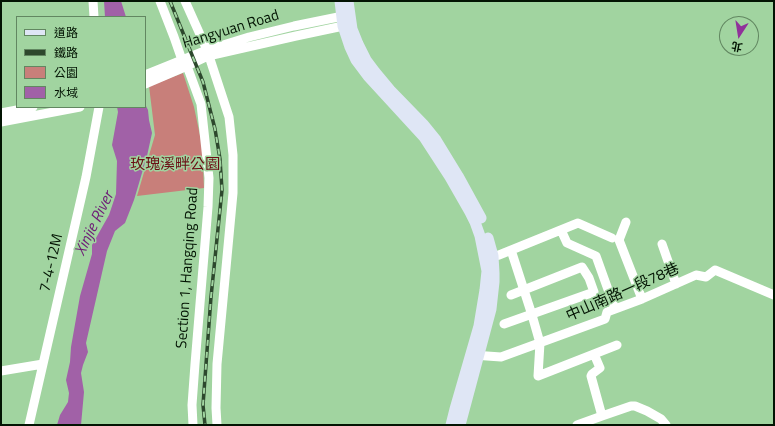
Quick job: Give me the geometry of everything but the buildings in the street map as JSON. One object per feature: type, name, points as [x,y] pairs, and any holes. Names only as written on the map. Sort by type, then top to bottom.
[{"type":"main road","points":[[340,1],[347,20],[366,60],[390,90],[423,124],[436,140],[480,214],[485,228],[494,282],[491,309],[455,409],[451,425]]},
{"type":"main road","points":[[347,20],[348,1]]},
{"type":"main road","points":[[460,425],[474,356]]},
{"type":"street","points":[[93,1],[94,16]]},
{"type":"street","name":"Section 1, Hangqing Road","points":[[160,1],[201,104],[209,178],[192,405],[193,425]]},
{"type":"street","points":[[185,1],[207,53],[229,117],[233,155],[233,193],[216,364],[217,425]]},
{"type":"street","name":"Hangyuan Road","points":[[146,79],[207,53],[271,32],[347,20]]},
{"type":"street","points":[[1,113],[28,108]]},
{"type":"street","points":[[1,122],[75,108]]},
{"type":"street","name":"7-4-12M","points":[[29,425],[86,177],[99,108]]},
{"type":"street","points":[[626,222],[620,240],[642,299]]},
{"type":"street","points":[[489,257],[499,255],[578,223],[612,238]]},
{"type":"street","points":[[561,230],[567,243],[596,256],[615,309]]},
{"type":"street","points":[[662,244],[676,284]]},
{"type":"street","points":[[511,250],[540,343],[538,376],[617,345]]},
{"type":"street","points":[[504,324],[594,292],[589,278],[582,267],[511,295]]},
{"type":"street","name":"中山南路一段78巷","points":[[474,356],[501,357],[605,320],[607,312],[642,299],[696,275],[706,277],[716,270],[774,295]]},
{"type":"street","points":[[594,354],[600,368],[591,376],[602,416]]},
{"type":"street","points":[[1,371],[43,364]]},
{"type":"street","points":[[577,425],[631,406],[647,411],[661,419],[666,425]]},
{"type":"green space","name":"玫瑰溪畔公園","points":[[183,73],[194,107],[202,145],[204,188],[137,196],[155,135],[149,86]]},
{"type":"water","points":[[104,1],[121,1],[126,16],[105,16]]},
{"type":"water","points":[[146,106],[152,133],[134,200],[125,223],[115,231],[107,251],[86,343],[88,352],[81,373],[84,392],[81,425],[57,425],[60,415],[68,402],[69,393],[66,380],[70,362],[71,347],[80,296],[92,254],[92,245],[109,215],[116,194],[117,161],[112,145],[118,112],[117,108],[146,108]]},
{"type":"railway","points":[[170,1],[203,82],[215,129],[220,159],[222,190],[211,297],[203,405],[205,425]]},
{"type":"water label","name":"Xinjie River","points":[[95,224]]}]
